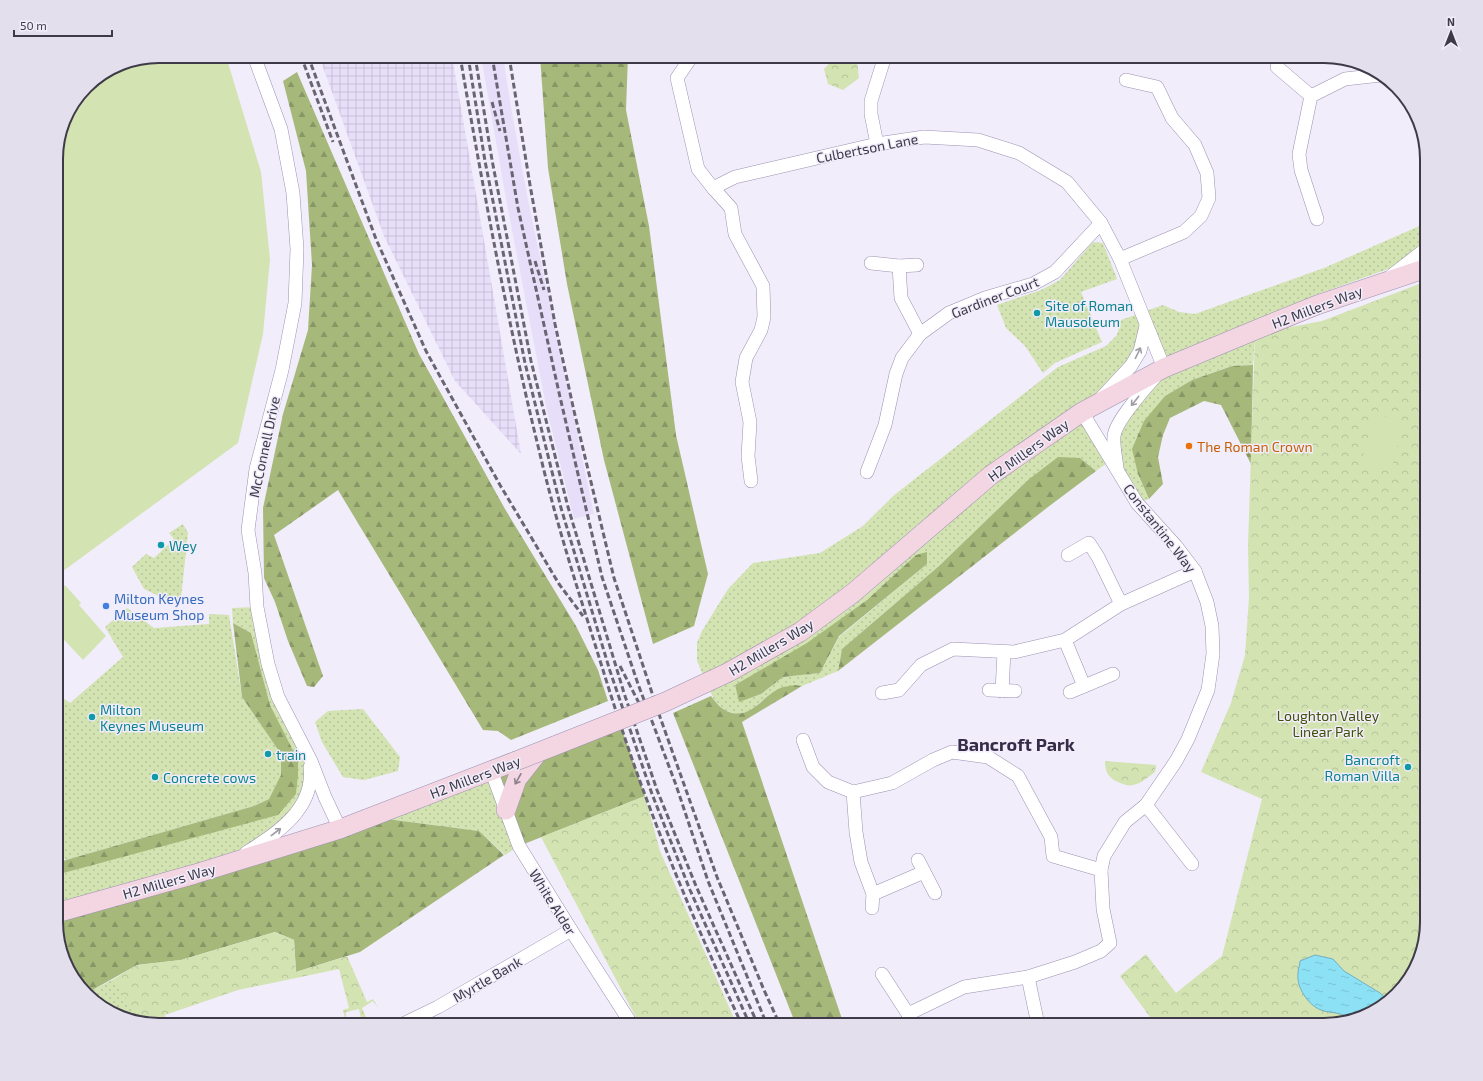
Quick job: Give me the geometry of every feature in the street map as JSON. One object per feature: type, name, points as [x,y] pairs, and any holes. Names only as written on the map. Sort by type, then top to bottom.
[{"type":"street","name":"McConnell Drive","points":[[257,63],[281,129],[293,193],[297,249],[295,303],[282,370],[256,469],[248,530],[255,573],[257,607],[268,664],[278,697],[309,756],[325,797],[340,829]]},
{"type":"street","points":[[687,63],[677,78],[698,169],[731,208],[735,234],[763,286],[764,316],[761,330],[746,358],[742,382],[750,422],[748,456],[752,481]]},
{"type":"street","points":[[877,144],[871,114],[871,101],[883,63]]},
{"type":"street","points":[[1277,67],[1311,96]]},
{"type":"street","points":[[1311,96],[1345,79],[1372,76]]},
{"type":"street","points":[[1120,259],[1184,232],[1200,216],[1209,198],[1207,173],[1195,146],[1172,118],[1157,87],[1126,80]]},
{"type":"street","points":[[1311,96],[1299,154],[1301,170],[1317,219]]},
{"type":"street","name":"Culbertson Lane","points":[[713,188],[735,177],[877,144],[924,136],[978,140],[1019,153],[1067,182],[1101,223],[1120,259],[1162,370]]},
{"type":"street","name":"Gardiner Court","points":[[867,472],[885,425],[896,374],[902,358],[920,334],[949,313],[985,298],[1033,284],[1055,272],[1101,223]]},
{"type":"street","points":[[1383,282],[1420,253]]},
{"type":"street","points":[[871,263],[899,266],[917,265]]},
{"type":"street","points":[[899,266],[901,298],[920,334]]},
{"type":"street","name":"H2 Millers Way","points":[[63,911],[233,862],[340,829],[665,702],[729,672],[800,632],[853,594],[991,475],[1088,408],[1162,370],[1317,305],[1420,270]]},
{"type":"street","points":[[1088,408],[1131,366],[1140,351],[1146,326]]},
{"type":"street","points":[[1117,471],[1114,436],[1120,422],[1132,404],[1162,370]]},
{"type":"street","name":"Constantine Way","points":[[1028,977],[1075,962],[1101,951],[1110,943],[1103,909],[1101,870],[1104,856],[1125,822],[1146,805],[1176,762],[1188,739],[1208,690],[1213,654],[1212,626],[1207,602],[1195,571],[1176,546],[1137,503],[1117,471],[1088,408]]},
{"type":"street","points":[[1068,555],[1089,543],[1098,557],[1121,604]]},
{"type":"street","points":[[882,693],[899,690],[921,665],[953,649],[1014,652],[1065,640],[1121,604],[1195,571]]},
{"type":"street","points":[[1065,640],[1084,686]]},
{"type":"street","points":[[1004,652],[995,690],[1015,691]]},
{"type":"street","points":[[1070,692],[1113,674]]},
{"type":"street","points":[[803,740],[813,767],[828,782],[853,792],[892,783],[933,760],[952,752],[988,757],[1018,776],[1051,837],[1053,856],[1101,870]]},
{"type":"street","points":[[506,810],[517,778],[538,752]]},
{"type":"street","points":[[233,862],[280,830],[292,819],[302,806],[311,778],[309,756]]},
{"type":"street","name":"White Alder","points":[[491,770],[519,846],[628,1018]]},
{"type":"street","points":[[853,792],[856,832],[861,862],[873,894],[872,908]]},
{"type":"street","points":[[1146,805],[1192,864]]},
{"type":"street","points":[[873,894],[921,866],[935,893]]},
{"type":"street","name":"Myrtle Bank","points":[[415,1018],[438,1007],[571,930]]},
{"type":"street","points":[[882,974],[910,1018]]},
{"type":"street","points":[[913,1018],[964,987],[1028,977],[1037,1018]]},
{"type":"shaded area","points":[[322,63],[453,63],[521,454],[455,381],[384,236]]},
{"type":"shaded area","points":[[482,63],[504,63],[527,195],[594,514],[574,519],[547,411],[506,199]]},
{"type":"green space","points":[[158,63],[228,63],[261,172],[270,259],[263,334],[238,443],[63,571],[63,152],[70,122],[79,105],[105,79],[128,68]]},
{"type":"green space","points":[[540,63],[628,63],[626,110],[649,226],[676,435],[708,574],[694,626],[653,644],[604,460],[567,284],[548,168]]},
{"type":"green space","points":[[830,63],[857,63],[859,78],[843,90],[828,84],[824,69]]},
{"type":"green space","points":[[297,72],[419,354],[505,509],[576,626],[598,670],[608,701],[511,740],[498,731],[483,730],[338,490],[274,535],[323,676],[314,687],[307,686],[288,641],[275,602],[264,578],[263,508],[283,414],[308,330],[312,265],[306,171],[283,81]]},
{"type":"green space","points":[[1420,226],[1420,251],[1391,268],[1315,295],[1255,334],[1253,365],[1231,366],[1192,380],[1165,396],[1138,474],[1149,499],[1137,503],[1117,471],[1114,436],[1160,371],[1146,326],[1140,351],[1082,412],[1110,461],[1096,471],[1080,458],[1028,480],[939,566],[842,649],[838,671],[802,686],[795,685],[767,697],[748,712],[736,714],[724,710],[714,700],[697,661],[697,643],[702,631],[728,589],[753,563],[820,553],[863,526],[893,496],[1058,367],[1106,346],[1117,335],[1121,320],[1163,305],[1179,312],[1195,314],[1324,268]],"holes":[[[916,556],[927,564],[839,637],[820,673],[783,677],[761,694],[739,701],[735,685],[807,644],[867,600]]]},
{"type":"green space","points":[[1093,242],[1103,243],[1117,279],[1081,292],[1102,342],[1055,363],[1043,373],[1025,346],[1006,328],[997,305],[1041,290],[1060,280]]},
{"type":"green space","name":"Loughton Valley Linear Park","points":[[1420,284],[1420,922],[1417,947],[1404,976],[1392,990],[1378,1002],[1355,1013],[1324,1018],[1149,1018],[1150,1017],[1120,976],[1146,954],[1176,993],[1222,956],[1262,799],[1201,772],[1231,703],[1245,655],[1249,598],[1248,546],[1255,334],[1322,321]]},
{"type":"green space","points":[[1253,365],[1251,464],[1221,405],[1204,401],[1170,418],[1163,435],[1158,457],[1163,484],[1149,499],[1138,474],[1132,449],[1144,421],[1165,396],[1192,380],[1232,366]]},
{"type":"green space","points":[[1375,414],[1404,422],[1391,471],[1361,462]]},
{"type":"green space","points":[[1058,457],[1080,458],[1096,471],[838,671],[842,649],[939,566],[1028,480]]},
{"type":"green space","points":[[183,524],[188,533],[181,598],[163,598],[144,589],[132,567],[146,554],[154,558],[174,539],[169,533]]},
{"type":"green space","points":[[927,552],[927,564],[839,636],[820,673],[783,677],[761,694],[739,702],[735,685],[807,643],[867,600],[916,555]]},
{"type":"green space","points":[[65,585],[81,603],[79,605],[106,636],[83,660],[63,639],[63,587]]},
{"type":"green space","points":[[257,607],[268,664],[309,756],[302,806],[256,847],[63,911],[63,873],[140,851],[296,794],[298,760],[270,705],[251,633],[233,623],[232,608]]},
{"type":"green space","points":[[127,608],[154,628],[209,624],[209,614],[229,615],[242,697],[280,752],[282,775],[269,799],[254,806],[66,860],[63,858],[63,698],[70,703],[123,657],[105,627]]},
{"type":"green space","points":[[233,623],[251,633],[270,705],[298,760],[296,794],[278,815],[63,873],[63,861],[254,806],[269,799],[281,775],[281,754],[242,697]]},
{"type":"green space","points":[[795,685],[802,686],[742,722],[842,1018],[793,1018],[673,713],[711,696],[719,706],[726,711],[737,714],[751,709],[776,690]]},
{"type":"green space","points":[[363,709],[400,757],[398,771],[364,780],[343,777],[322,742],[315,722],[328,711]]},
{"type":"green space","points":[[619,721],[645,796],[519,846],[491,770]]},
{"type":"green space","points":[[1105,761],[1156,765],[1155,772],[1139,783],[1126,785],[1112,779],[1106,770]]},
{"type":"green space","points":[[491,770],[519,846],[505,855],[479,831],[371,817]]},
{"type":"green space","points":[[645,796],[660,851],[734,1018],[636,1018],[541,837]]},
{"type":"green space","points":[[371,817],[479,831],[504,855],[360,952],[296,972],[294,940],[275,932],[181,960],[137,965],[92,990],[83,981],[70,959],[63,929],[63,911]]},
{"type":"green space","points":[[275,932],[294,940],[296,972],[347,956],[367,1002],[373,999],[379,1009],[373,1001],[362,1008],[366,1017],[361,1018],[359,1009],[346,1012],[345,1018],[343,1010],[349,1008],[339,969],[238,990],[165,1015],[165,1018],[136,1015],[114,979],[137,965],[181,960]]},
{"type":"green space","points":[[114,979],[137,1016],[116,1008],[105,1002],[92,991]]},
{"type":"water","points":[[1315,955],[1333,959],[1344,971],[1384,997],[1367,1008],[1344,1016],[1316,1008],[1307,1000],[1301,990],[1298,978],[1300,961]]},
{"type":"railway","points":[[304,63],[333,142]]},
{"type":"railway","points":[[311,63],[376,239],[426,351],[500,485],[559,584],[583,616]]},
{"type":"railway","points":[[461,63],[516,352],[551,498],[579,594],[631,757],[667,853],[739,1018]]},
{"type":"railway","points":[[469,63],[485,161],[525,363],[561,508],[610,671],[652,794],[690,890],[747,1018]]},
{"type":"railway","points":[[476,63],[492,160],[531,361],[568,507],[624,693],[657,790],[696,886],[755,1018]]},
{"type":"railway","points":[[493,63],[518,208],[602,577],[638,684],[676,785],[708,881],[764,1018]]},
{"type":"railway","points":[[510,63],[555,324],[614,578],[660,717],[717,877],[777,1018]]},
{"type":"railway","points":[[492,102],[500,131]]},
{"type":"railway","points":[[535,261],[544,290]]},
{"type":"railway","points":[[620,666],[642,709]]},
{"type":"place","name":"Site of Roman Mausoleum","points":[[1037,313]]},
{"type":"place","name":"The Roman Crown","points":[[1189,446]]},
{"type":"place","name":"Wey","points":[[161,545]]},
{"type":"place","name":"Milton Keynes Museum Shop","points":[[106,606]]},
{"type":"place","name":"Milton Keynes Museum","points":[[92,717]]},
{"type":"place","name":"train","points":[[268,754]]},
{"type":"place","name":"Bancroft Roman Villa","points":[[1408,767]]},
{"type":"place","name":"Concrete cows","points":[[155,777]]},
{"type":"district","name":"Bancroft Park","points":[[1016,744]]}]
